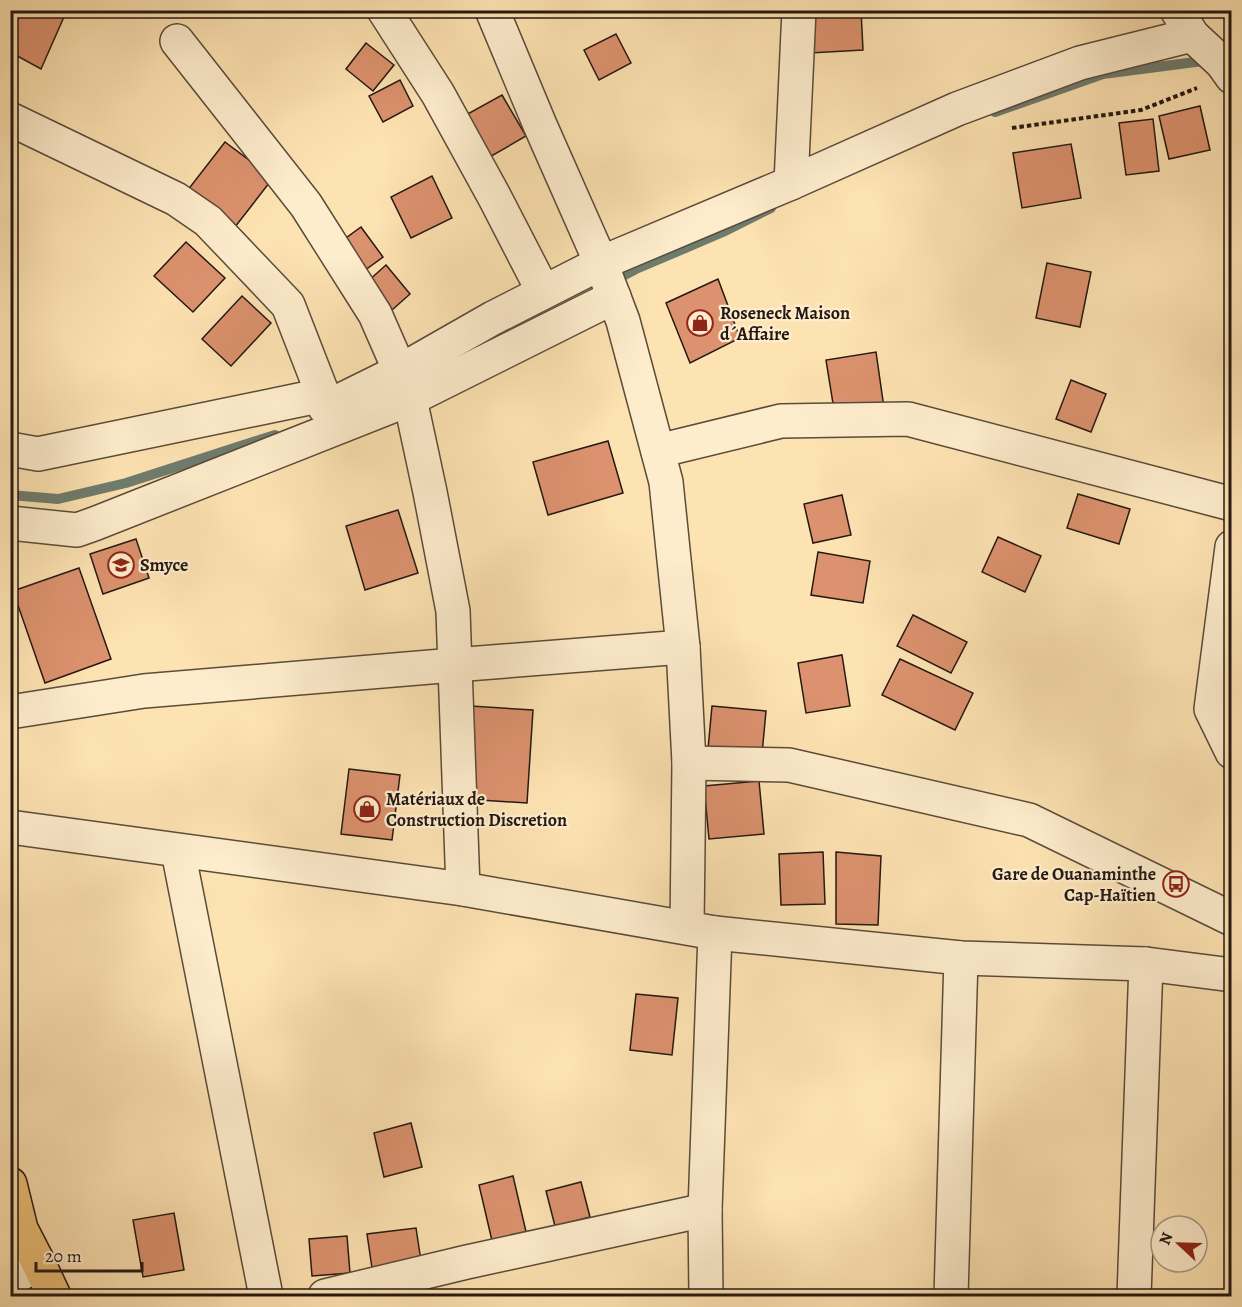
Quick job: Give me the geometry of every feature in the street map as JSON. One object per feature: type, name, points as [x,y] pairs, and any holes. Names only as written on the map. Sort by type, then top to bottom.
[{"type":"main road","points":[[10,1184],[21,1229],[54,1296]]},
{"type":"street","points":[[384,10],[438,94],[543,291]]},
{"type":"street","points":[[492,10],[623,321],[666,482],[683,647],[701,930],[706,1296]]},
{"type":"street","points":[[791,183],[799,10]]},
{"type":"street","points":[[177,41],[306,205],[375,314],[405,384],[430,492],[453,611],[463,889]]},
{"type":"street","points":[[10,523],[77,530],[405,384],[608,281],[791,183],[957,109],[1080,63],[1208,50]]},
{"type":"street","points":[[10,119],[176,198],[208,221],[288,305],[326,408],[405,384],[493,318],[543,291],[608,281]]},
{"type":"street","points":[[10,449],[38,454],[323,395]]},
{"type":"street","points":[[658,450],[780,421],[908,419],[1232,504]]},
{"type":"street","points":[[1232,547],[1211,709],[1232,752]]},
{"type":"street","points":[[10,712],[144,691],[683,647]]},
{"type":"street","points":[[689,763],[789,765],[1029,820],[1232,919]]},
{"type":"street","points":[[10,828],[463,889],[701,930],[962,958],[1146,964],[1232,975]]},
{"type":"street","points":[[178,851],[266,1296]]},
{"type":"street","points":[[951,1296],[962,958]]},
{"type":"street","points":[[1134,1296],[1146,964]]},
{"type":"street","points":[[325,1296],[467,1262],[705,1210]]},
{"type":"street","points":[[10,1281],[38,1262]]},
{"type":"path","points":[[1007,129],[1141,110],[1208,50]]},
{"type":"building","points":[[10,10],[67,10],[41,69],[10,52]]},
{"type":"building","points":[[861,10],[863,50],[810,53],[808,11]]},
{"type":"building","points":[[616,34],[631,63],[599,80],[584,50]]},
{"type":"building","points":[[366,43],[394,65],[373,91],[346,69]]},
{"type":"building","points":[[400,80],[413,106],[383,122],[369,96]]},
{"type":"building","points":[[502,95],[526,136],[488,158],[464,116]]},
{"type":"building","points":[[1200,106],[1210,150],[1169,159],[1159,116]]},
{"type":"building","points":[[1153,119],[1159,171],[1126,175],[1119,123]]},
{"type":"building","points":[[225,142],[273,178],[235,227],[187,191]]},
{"type":"building","points":[[1071,144],[1081,198],[1022,208],[1013,153]]},
{"type":"building","points":[[432,176],[452,218],[411,238],[391,197]]},
{"type":"building","points":[[361,227],[383,257],[357,276],[335,246]]},
{"type":"building","points":[[186,242],[225,278],[193,312],[154,276]]},
{"type":"building","points":[[1047,263],[1091,272],[1080,327],[1036,318]]},
{"type":"building","points":[[386,265],[410,294],[392,310],[367,282]]},
{"type":"building","points":[[718,279],[740,338],[690,363],[666,303]]},
{"type":"building","points":[[242,296],[271,323],[231,366],[202,339]]},
{"type":"building","points":[[876,352],[884,408],[835,416],[826,360]]},
{"type":"building","points":[[1071,380],[1106,394],[1091,432],[1056,419]]},
{"type":"building","points":[[608,441],[623,493],[548,515],[533,462]]},
{"type":"building","points":[[1078,494],[1130,509],[1119,544],[1067,528]]},
{"type":"building","points":[[842,495],[851,535],[813,543],[804,504]]},
{"type":"building","points":[[398,510],[418,573],[365,590],[346,526]]},
{"type":"building","points":[[998,537],[1041,556],[1025,592],[982,572]]},
{"type":"building","points":[[136,539],[149,578],[103,594],[90,554]]},
{"type":"building","points":[[818,552],[870,561],[863,603],[811,595]]},
{"type":"building","points":[[79,568],[111,659],[45,683],[13,591]]},
{"type":"building","points":[[913,615],[967,642],[951,673],[897,646]]},
{"type":"building","points":[[842,655],[850,706],[806,713],[798,663]]},
{"type":"building","points":[[900,659],[973,693],[955,730],[882,695]]},
{"type":"building","points":[[471,706],[533,710],[527,803],[465,799]]},
{"type":"building","points":[[712,706],[766,711],[762,754],[708,749]]},
{"type":"building","points":[[349,769],[400,775],[392,840],[341,834]]},
{"type":"building","points":[[759,781],[764,834],[709,839],[704,786]]},
{"type":"building","points":[[823,852],[825,904],[781,905],[779,854]]},
{"type":"building","points":[[836,852],[881,856],[878,925],[836,924]]},
{"type":"building","points":[[636,994],[678,998],[672,1055],[630,1050]]},
{"type":"building","points":[[411,1123],[422,1167],[384,1177],[374,1133]]},
{"type":"building","points":[[513,1176],[527,1236],[493,1245],[479,1185]]},
{"type":"building","points":[[581,1182],[590,1217],[555,1226],[546,1191]]},
{"type":"building","points":[[174,1213],[184,1270],[143,1277],[133,1220]]},
{"type":"building","points":[[416,1228],[421,1261],[372,1268],[367,1234]]},
{"type":"building","points":[[347,1236],[350,1273],[312,1276],[309,1239]]},
{"type":"waterway","points":[[995,112],[1103,74],[1203,61],[1232,45]]},
{"type":"waterway","points":[[611,282],[771,208]]},
{"type":"waterway","points":[[10,495],[58,499],[126,483],[275,435]]},
{"type":"place","name":"Roseneck Maison d´Affaire","points":[[700,323]]},
{"type":"place","name":"Smyce","points":[[121,565]]},
{"type":"place","name":"Matériaux de Construction Discretion","points":[[367,809]]},
{"type":"place","name":"Gare de Ouanaminthe Cap-Haïtien","points":[[1176,884]]}]
